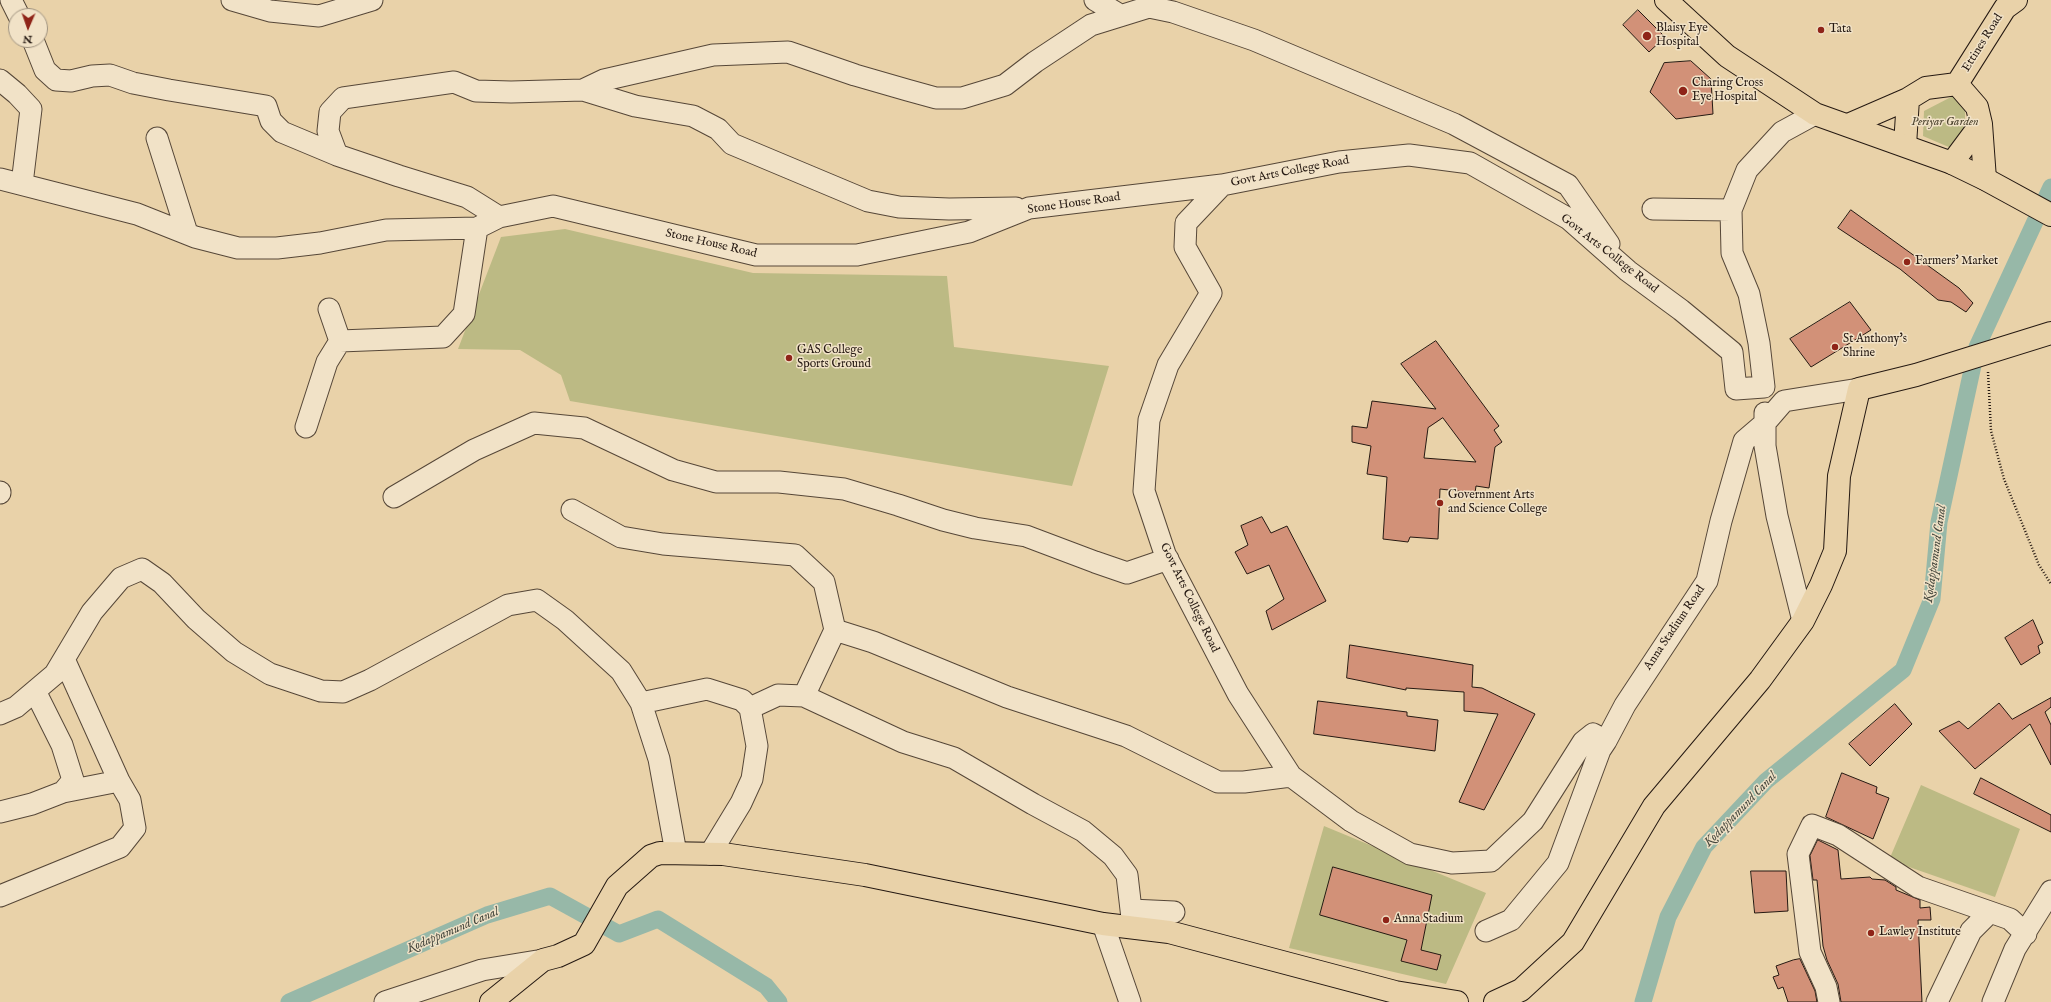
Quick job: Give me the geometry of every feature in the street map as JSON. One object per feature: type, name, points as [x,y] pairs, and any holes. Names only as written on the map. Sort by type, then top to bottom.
[{"type":"main road","points":[[1666,0],[1727,56],[1815,114],[1952,163],[1993,183],[2051,215]]},
{"type":"main road","name":"Ettines Road","points":[[1993,183],[1977,107],[1957,84],[2005,8],[2016,0]]},
{"type":"main road","points":[[1848,125],[1908,98],[1926,88],[1957,84]]},
{"type":"main road","points":[[1905,145],[1908,98]]},
{"type":"main road","points":[[1952,163],[1981,124]]},
{"type":"main road","points":[[1495,1002],[1521,990],[1573,942],[1654,806],[1760,680],[1803,621],[1821,585],[1834,551],[1839,476],[1859,389],[1958,363],[2051,333]]},
{"type":"main road","points":[[491,1002],[550,958],[584,944],[617,886],[651,856],[660,853],[676,853],[710,854],[865,875],[1103,924],[1132,919],[1169,932],[1396,992],[1457,1002]]},
{"type":"street","points":[[232,0],[270,11],[319,16],[372,0]]},
{"type":"street","points":[[1095,0],[1120,15]]},
{"type":"street","points":[[583,90],[604,80],[713,55],[788,52],[855,75],[936,98],[962,98],[1005,85],[1035,62],[1090,25],[1149,7],[1173,12],[1254,40],[1454,124],[1568,185],[1628,271]]},
{"type":"street","points":[[36,48],[45,70],[56,80],[72,81],[92,76],[110,75],[133,83],[266,106],[271,121],[282,132],[337,155],[467,197],[499,217]]},
{"type":"street","points":[[0,80],[17,94],[30,109],[22,184]]},
{"type":"street","points":[[337,155],[328,131],[330,112],[343,98],[454,82],[476,91],[511,92],[583,90],[635,106],[693,116],[718,129],[732,144],[868,202],[899,207],[949,209],[1029,208]]},
{"type":"street","points":[[1803,621],[1777,516],[1765,446],[1764,387],[1759,343],[1749,294],[1732,253],[1731,210],[1747,170],[1782,132],[1815,114]]},
{"type":"street","points":[[157,138],[187,233]]},
{"type":"street","name":"Govt Arts College Road","points":[[1603,746],[1594,734],[1583,742],[1533,821],[1491,861],[1452,863],[1410,854],[1351,822],[1291,776],[1238,694],[1168,559],[1144,491],[1149,420],[1168,365],[1211,293],[1185,247],[1186,223],[1222,185],[1339,162],[1409,155],[1470,163],[1569,219],[1628,271],[1681,310],[1732,352],[1736,389],[1764,387]]},
{"type":"street","points":[[0,179],[137,214],[187,233],[238,248],[270,248],[320,243],[386,230],[477,228],[464,314],[443,337],[340,341]]},
{"type":"street","name":"Stone House Road","points":[[477,228],[499,217],[553,206],[756,255],[857,256],[969,232],[1029,208],[1222,185]]},
{"type":"street","points":[[1652,209],[1731,210]]},
{"type":"street","points":[[329,309],[340,341]]},
{"type":"street","points":[[306,427],[327,362],[340,341]]},
{"type":"street","name":"Anna Stadium Road","points":[[1603,746],[1625,705],[1666,640],[1707,581],[1721,521],[1744,441],[1765,423],[1784,401],[1859,389]]},
{"type":"street","points":[[394,497],[474,450],[534,423],[584,428],[673,470],[716,482],[779,482],[844,489],[943,520],[975,528],[1026,536],[1127,573],[1168,559]]},
{"type":"street","points":[[572,510],[621,537],[663,544],[795,555],[824,582],[835,630],[804,696]]},
{"type":"street","points":[[0,714],[16,707],[55,674],[96,606],[121,578],[142,569],[162,583],[196,619],[234,652],[270,674],[321,691],[343,692],[403,663],[508,605],[537,600],[565,620],[621,671],[641,703],[659,759],[676,853]]},
{"type":"street","points":[[835,630],[873,642],[1007,697],[1126,736],[1218,782],[1244,782],[1291,776]]},
{"type":"street","points":[[0,896],[120,847],[135,828],[130,800],[119,781],[64,658]]},
{"type":"street","points":[[641,703],[707,689],[742,700],[750,708],[757,746],[752,780],[741,803],[710,854]]},
{"type":"street","points":[[36,690],[62,745],[73,780],[63,792]]},
{"type":"street","points":[[750,708],[778,695],[804,696],[903,742],[954,758],[1032,804],[1083,831],[1113,856],[1127,875],[1132,919],[1174,912]]},
{"type":"street","points":[[1486,931],[1511,920],[1558,863],[1603,746]]},
{"type":"street","points":[[0,812],[32,804],[63,792],[119,781]]},
{"type":"street","points":[[1829,1002],[1826,987],[1810,952],[1798,854],[1812,825],[1838,835],[1918,886],[2010,919],[2026,934]]},
{"type":"street","points":[[1993,1002],[2015,949],[2026,934],[2051,891]]},
{"type":"street","points":[[1937,1002],[1970,931],[1990,912]]},
{"type":"street","points":[[1103,924],[1130,1002]]},
{"type":"street","points":[[385,1002],[482,970],[550,958]]},
{"type":"path","points":[[1982,355],[1991,432],[2004,479],[2039,565],[2051,584]]},
{"type":"green space","name":"Periyar Garden","points":[[1953,96],[1965,106],[1965,145],[1958,151],[1923,136],[1924,111]]},
{"type":"green space","name":"GAS College Sports Ground","points":[[565,229],[753,273],[947,276],[954,347],[1109,366],[1072,486],[570,401],[561,375],[520,350],[458,349],[501,237]]},
{"type":"green space","points":[[1921,785],[2020,829],[1995,897],[1889,860]]},
{"type":"green space","name":"Anna Stadium","points":[[1324,826],[1486,893],[1446,984],[1289,948]]},
{"type":"building","points":[[1638,10],[1665,37],[1649,52],[1623,25]]},
{"type":"building","points":[[1691,61],[1711,79],[1713,114],[1676,119],[1650,92],[1664,63]]},
{"type":"building","name":"Farmers' Market","points":[[1851,210],[1959,288],[1973,303],[1966,312],[1951,302],[1938,300],[1900,269],[1838,228]]},
{"type":"building","points":[[1850,302],[1871,330],[1811,367],[1790,339]]},
{"type":"building","points":[[1436,341],[1499,426],[1494,430],[1502,442],[1495,447],[1489,488],[1476,486],[1475,493],[1440,489],[1438,539],[1410,537],[1408,542],[1383,539],[1387,477],[1367,474],[1371,446],[1352,442],[1352,426],[1367,428],[1372,401],[1436,409],[1401,364]],"holes":[[[1443,418],[1476,462],[1424,458],[1428,428]]]},
{"type":"building","points":[[1262,517],[1271,533],[1287,526],[1326,601],[1272,630],[1266,611],[1284,599],[1269,565],[1247,574],[1235,552],[1248,545],[1241,526]]},
{"type":"building","points":[[2033,620],[2043,643],[2038,646],[2040,653],[2021,665],[2005,638]]},
{"type":"building","points":[[1350,645],[1473,665],[1472,687],[1482,688],[1535,714],[1484,810],[1459,802],[1498,714],[1464,711],[1464,692],[1406,688],[1406,690],[1347,678]]},
{"type":"building","points":[[2051,698],[2051,707],[2045,712],[2051,725],[2051,765],[2030,724],[1975,769],[1939,731],[1959,721],[1968,729],[1999,703],[2012,719]]},
{"type":"building","points":[[1318,701],[1407,712],[1407,716],[1438,720],[1435,751],[1314,734]]},
{"type":"building","points":[[1895,704],[1912,724],[1870,766],[1849,744]]},
{"type":"building","points":[[1842,773],[1877,787],[1876,793],[1889,798],[1873,839],[1826,817]]},
{"type":"building","points":[[1981,778],[2051,815],[2051,832],[1974,794]]},
{"type":"building","name":"Lawley Institute","points":[[1818,840],[1838,850],[1841,879],[1870,877],[1872,879],[1885,880],[1896,887],[1896,890],[1920,900],[1920,908],[1930,907],[1931,920],[1918,920],[1922,1002],[1841,1002],[1838,984],[1827,960],[1823,946],[1817,880],[1813,880],[1810,856]]},
{"type":"building","points":[[1333,867],[1432,895],[1421,950],[1441,955],[1437,970],[1401,961],[1407,940],[1320,915]]},
{"type":"building","points":[[1751,871],[1786,871],[1788,911],[1755,913]]},
{"type":"building","points":[[1800,959],[1815,991],[1817,1002],[1788,1002],[1783,987],[1778,989],[1773,977],[1779,975],[1776,966]]},
{"type":"waterway","name":"Kodappamund Canal","points":[[1643,1002],[1668,917],[1704,847],[1766,781],[1903,670],[1932,599],[1939,522],[1977,347],[2051,187]]},
{"type":"waterway","name":"Kodappamund Canal","points":[[289,1002],[487,915],[550,896],[619,934],[658,919],[766,986],[779,1002]]},
{"type":"place","name":"Tata","points":[[1821,30]]},
{"type":"place","name":"Blaisy Eye Hospital","points":[[1647,36]]},
{"type":"place","name":"Charing Cross Eye Hospital","points":[[1683,91]]},
{"type":"place","name":"Farmers' Market","points":[[1907,262]]},
{"type":"place","name":"St Anthony's Shrine","points":[[1835,347]]},
{"type":"place","name":"GAS College Sports Ground","points":[[789,358]]},
{"type":"place","name":"Government Arts and Science College","points":[[1440,503]]},
{"type":"place","name":"Anna Stadium","points":[[1386,920]]},
{"type":"place","name":"Lawley Institute","points":[[1871,933]]}]
